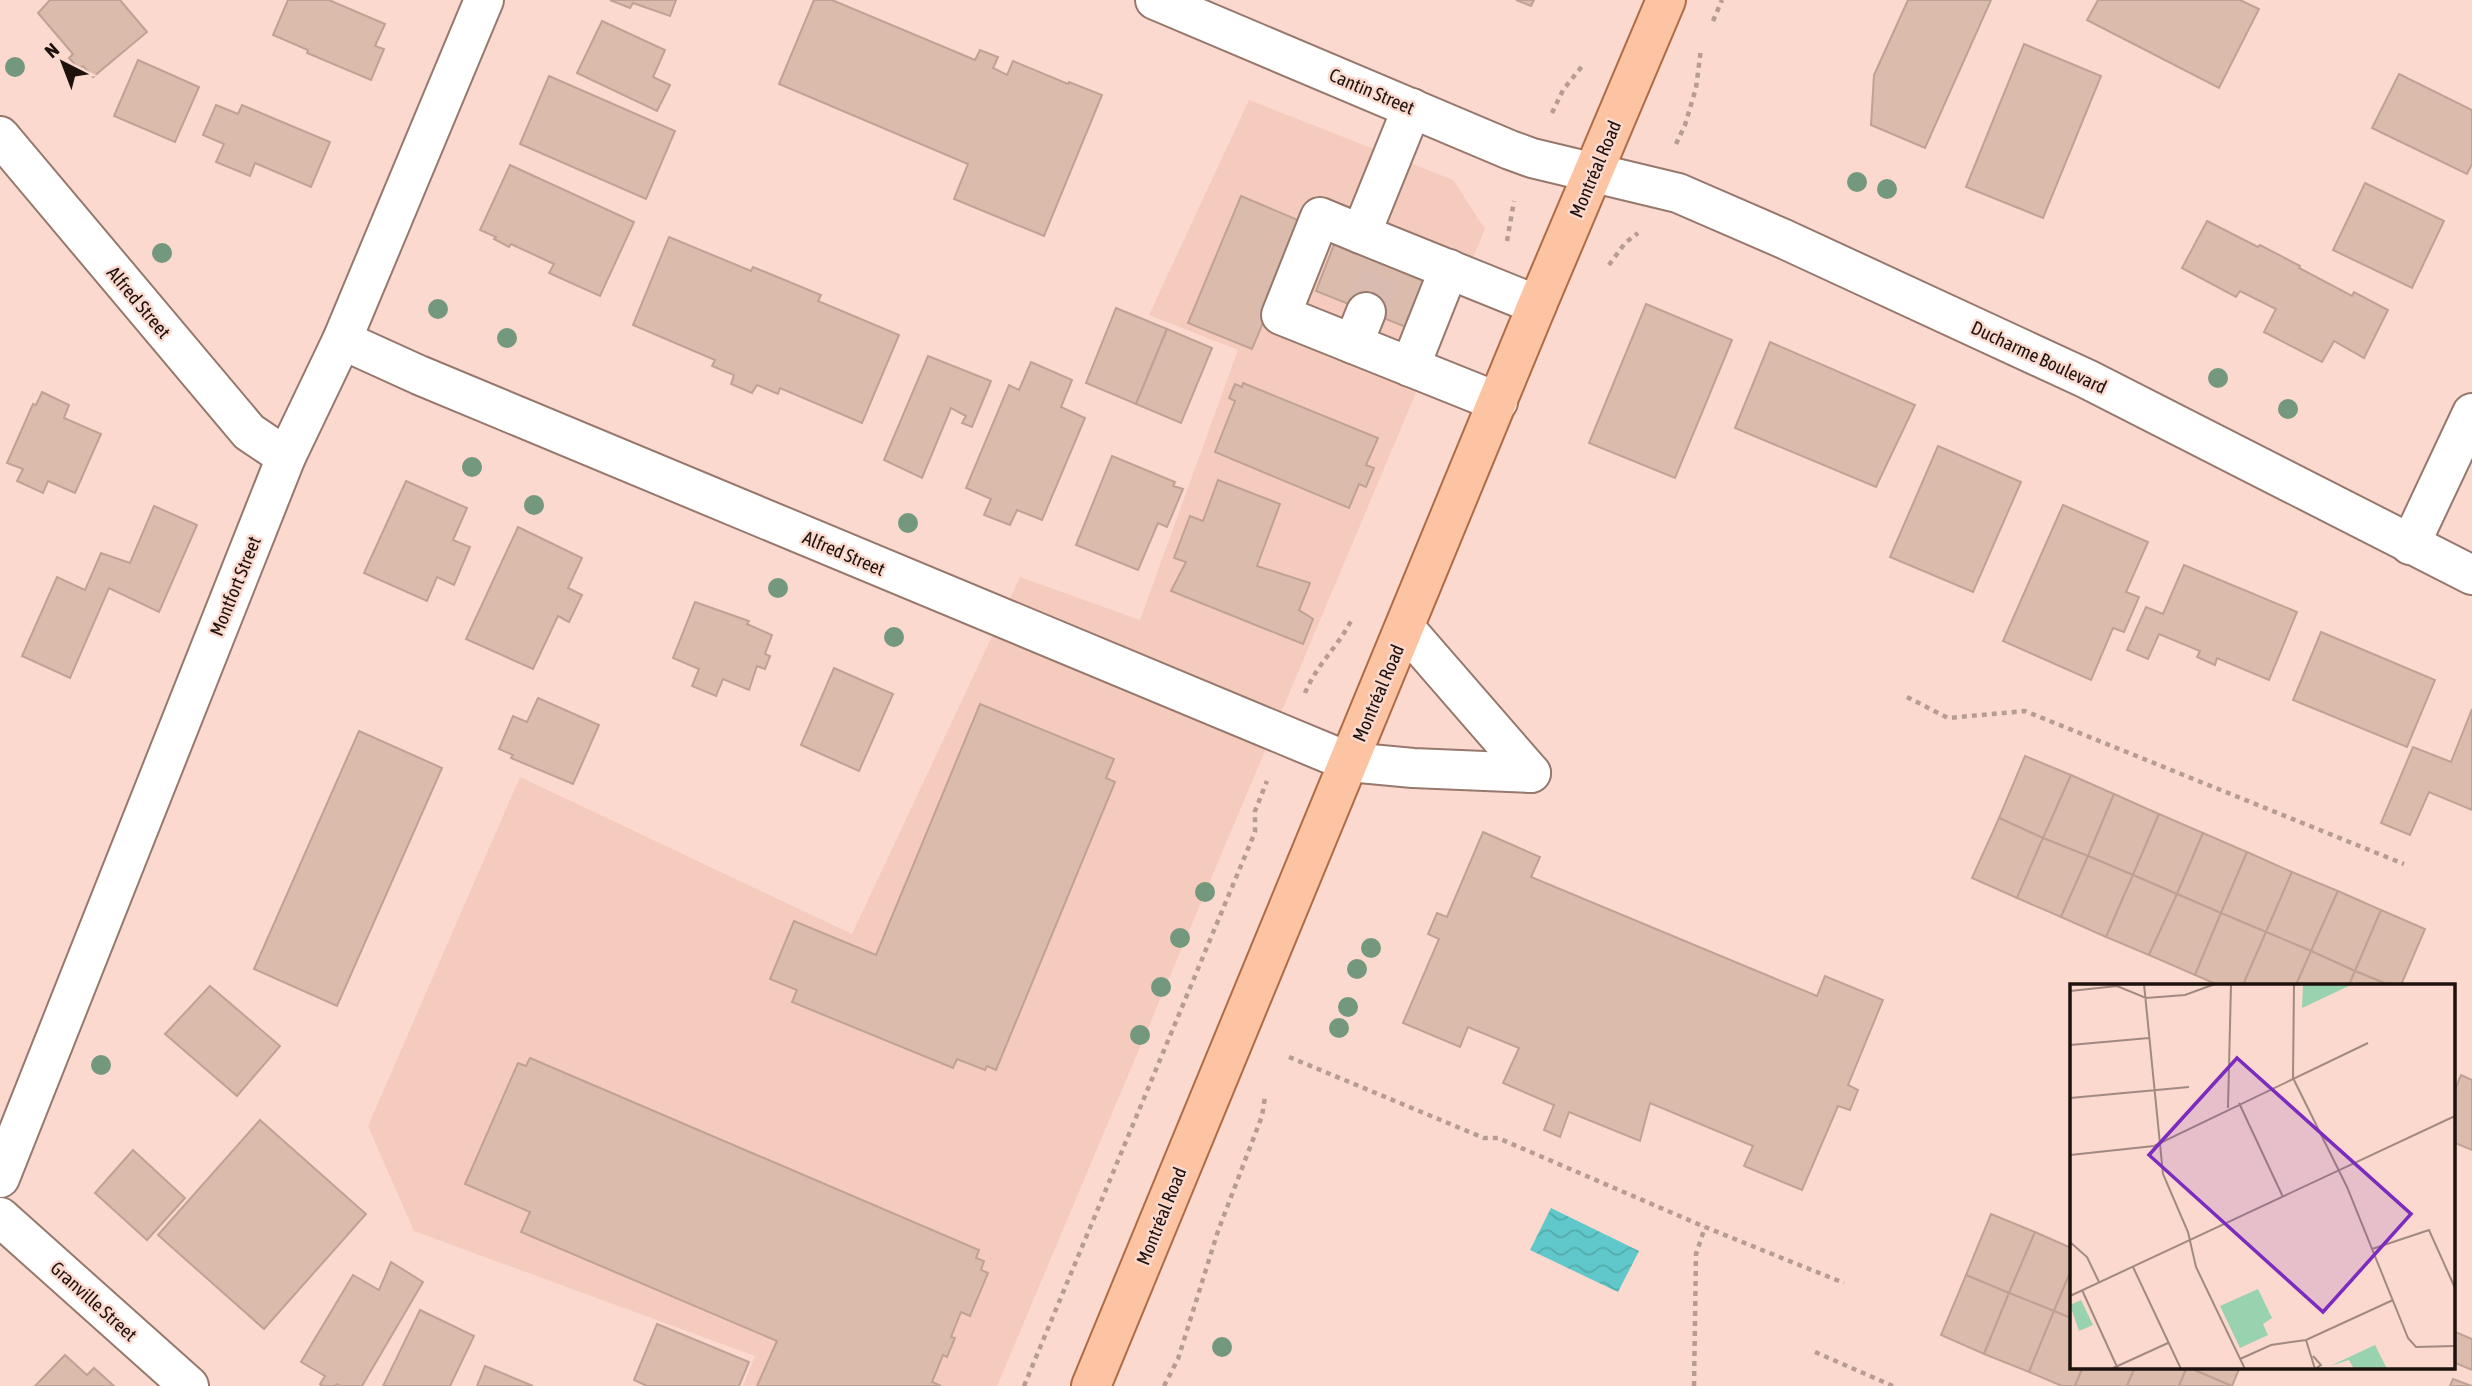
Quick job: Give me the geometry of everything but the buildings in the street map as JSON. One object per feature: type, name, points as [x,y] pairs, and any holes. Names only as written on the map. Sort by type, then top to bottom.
[{"type":"main road","name":"Montréal Road","points":[[1091,1386],[1666,0]]},
{"type":"street","name":"Montfort Street","points":[[0,1178],[286,457],[342,340],[484,0]]},
{"type":"street","name":"Cantin Street","points":[[1155,0],[1510,150],[1592,173]]},
{"type":"street","points":[[1380,247],[1412,108]]},
{"type":"street","name":"Alfred Street","points":[[0,136],[249,432],[286,457]]},
{"type":"street","name":"Ducharme Boulevard","points":[[1592,173],[1678,193],[1784,239],[2087,379],[2472,575]]},
{"type":"street","points":[[1498,402],[1410,367],[1360,328],[1281,316],[1320,218],[1380,247],[1449,269],[1538,305]]},
{"type":"street","points":[[1410,367],[1449,269]]},
{"type":"street","name":"Alfred Street","points":[[342,340],[431,380],[1349,762],[1413,768],[1531,773],[1405,628]]},
{"type":"street","points":[[2410,545],[2472,413]]},
{"type":"street","name":"Granville Street","points":[[0,1217],[189,1386]]},
{"type":"path","points":[[1711,24],[1722,0]]},
{"type":"path","points":[[1685,125],[1696,88],[1701,48]]},
{"type":"path","points":[[1551,114],[1563,90],[1588,54]]},
{"type":"path","points":[[1491,286],[1507,246],[1512,208]]},
{"type":"path","points":[[1313,674],[1338,641],[1355,611]]},
{"type":"path","points":[[1907,698],[1948,718],[2025,710],[2404,864]]},
{"type":"path","points":[[1024,1386],[1255,832],[1255,811],[1264,786]]},
{"type":"path","points":[[1289,1057],[1485,1138],[1498,1138],[1844,1283]]},
{"type":"path","points":[[1694,1386],[1696,1254],[1705,1227]]},
{"type":"path","points":[[1815,1352],[1893,1386]]},
{"type":"shaded area","points":[[1249,100],[1453,180],[1485,229],[997,1386],[743,1386],[755,1356],[414,1231],[368,1126],[520,777],[852,934],[1020,577],[1140,620],[1238,350],[1149,315]]},
{"type":"water","points":[[1551,1208],[1639,1251],[1618,1292],[1530,1250]]},
{"type":"tunnel","points":[[1366,312],[1386,262]]}]
